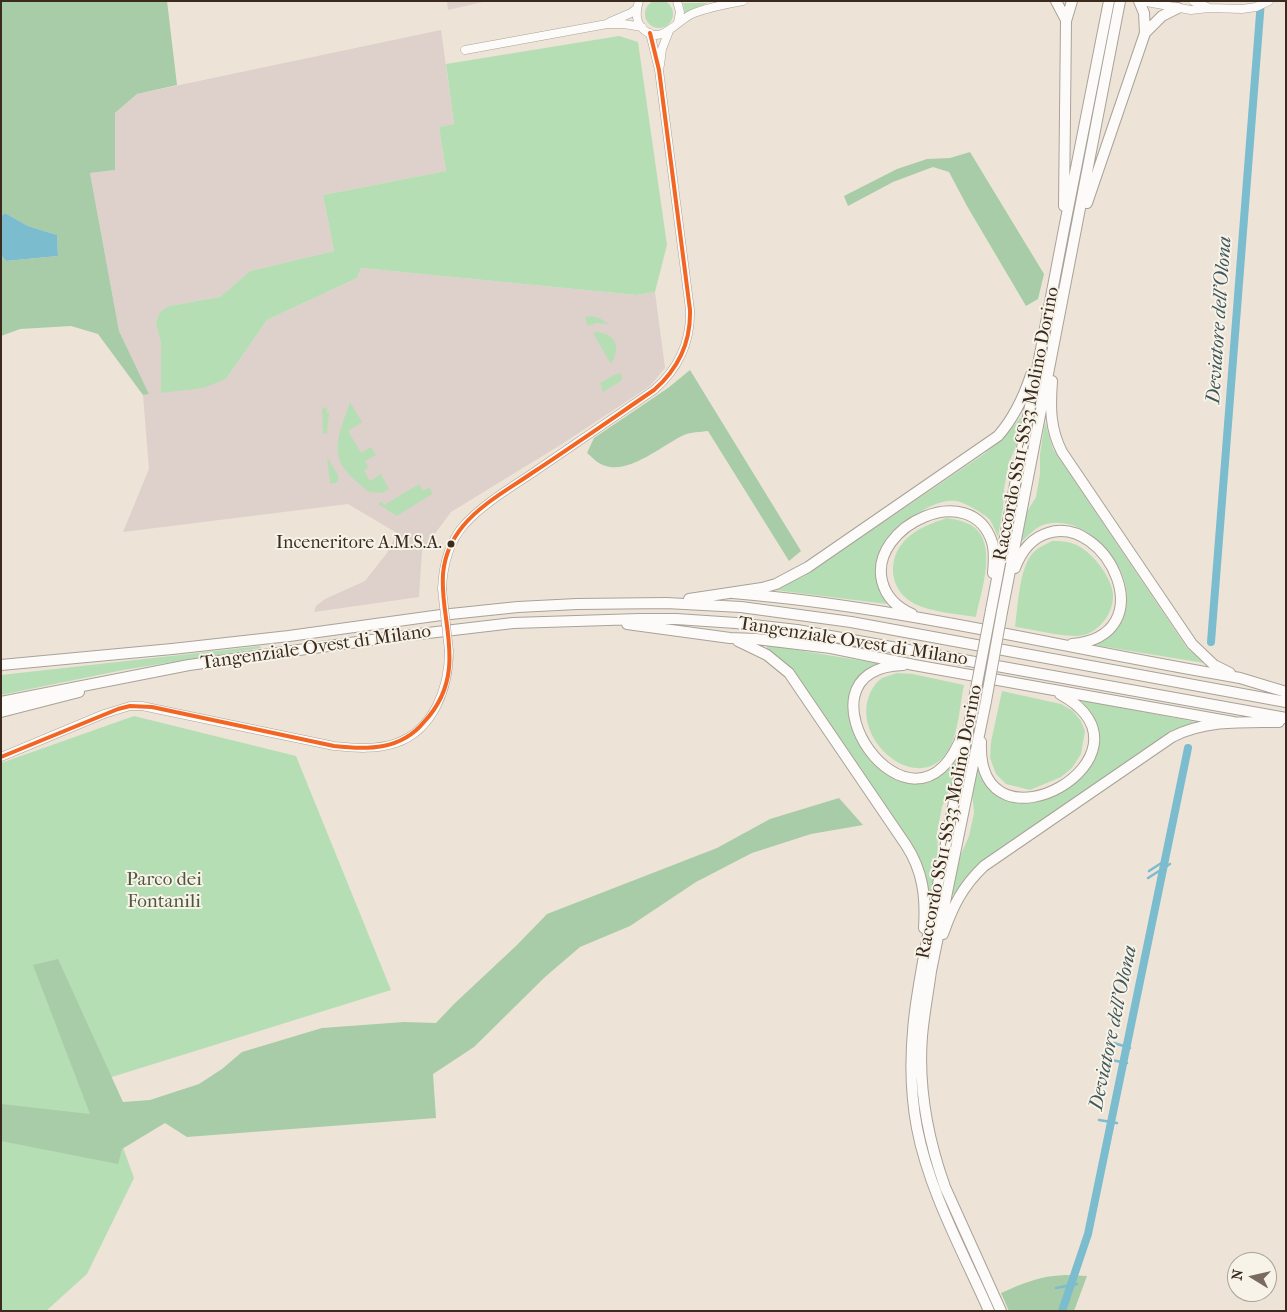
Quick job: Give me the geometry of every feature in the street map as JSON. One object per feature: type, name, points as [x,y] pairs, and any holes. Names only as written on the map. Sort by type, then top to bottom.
[{"type":"highway","points":[[1056,1],[1066,20]]},
{"type":"highway","points":[[1064,229],[1066,20],[1072,1]]},
{"type":"highway","name":"Raccordo SS11-SS33 Molino Dorino","points":[[989,1310],[932,1182],[917,1128],[911,1080],[912,1022],[926,970],[986,701],[1066,282],[1112,19],[1109,1]]},
{"type":"highway","name":"Raccordo SS11-SS33 Molino Dorino","points":[[1000,1308],[945,1187],[929,1135],[921,1060],[926,970],[974,699],[1064,229],[1112,19],[1120,1]]},
{"type":"highway","points":[[1069,264],[1092,185],[1145,33],[1144,13],[1140,1]]},
{"type":"highway","points":[[1145,33],[1162,16],[1178,8]]},
{"type":"highway","points":[[1066,282],[1050,407],[1055,439],[1192,644],[1214,665],[1240,678]]},
{"type":"highway","points":[[666,603],[733,593],[776,584],[808,567],[998,436],[1009,424],[1021,404],[1045,329]]},
{"type":"highway","points":[[922,618],[906,611],[889,597],[881,577],[884,554],[891,543],[908,526],[932,513],[944,511],[962,512],[976,520],[983,526],[992,541],[994,552],[991,610]]},
{"type":"highway","points":[[1002,612],[1015,567],[1025,548],[1043,534],[1054,531],[1065,530],[1079,534],[1103,554],[1110,564],[1118,580],[1121,592],[1121,609],[1115,623],[1101,636],[1082,643],[1061,645]]},
{"type":"highway","points":[[733,593],[772,596],[922,618],[1240,678],[1286,692]]},
{"type":"highway","name":"Tangenziale Ovest di Milano","points":[[3,665],[289,636],[441,615],[518,607],[666,603],[741,607],[850,622],[1286,702]]},
{"type":"highway","name":"Tangenziale Ovest di Milano","points":[[1,702],[189,665],[412,634],[513,623],[676,619],[797,630],[1286,720]]},
{"type":"highway","points":[[596,620],[730,638],[756,639],[831,648],[914,665],[1233,722]]},
{"type":"highway","points":[[730,638],[767,655],[789,673],[914,856],[923,883],[925,900],[926,970]]},
{"type":"highway","points":[[914,665],[891,666],[872,674],[865,679],[855,698],[854,719],[861,738],[875,757],[894,773],[913,778],[928,775],[942,768],[955,752],[974,699]]},
{"type":"highway","points":[[1,712],[71,695],[109,681]]},
{"type":"highway","points":[[986,701],[981,751],[985,773],[1000,791],[1012,797],[1034,798],[1058,789],[1076,775],[1088,761],[1093,747],[1093,727],[1089,717],[1071,700],[1053,690]]},
{"type":"highway","points":[[926,970],[961,892],[970,879],[984,866],[1172,737],[1186,730],[1233,722],[1286,720]]},
{"type":"street","points":[[677,1],[680,12],[678,22]]},
{"type":"street","points":[[659,70],[662,49],[669,31],[678,22],[695,12],[743,1]]},
{"type":"street","points":[[1140,1],[1191,10],[1209,8],[1242,9],[1256,7],[1269,1]]},
{"type":"street","points":[[1193,1],[1209,8]]},
{"type":"street","points":[[638,5],[637,18],[642,27],[650,33],[660,34],[669,31]]},
{"type":"street","points":[[606,24],[631,13],[638,5]]},
{"type":"street","points":[[465,50],[606,24],[642,27]]},
{"type":"street","points":[[1,756],[104,714],[130,706],[152,707],[334,746],[368,748],[397,743],[410,736],[431,714],[440,700],[449,668],[442,577],[449,551],[463,526],[503,494],[654,390],[672,371],[686,347],[691,323],[690,310],[659,70],[650,33]]},
{"type":"shaded area","points":[[447,1],[487,1],[448,10]]},
{"type":"shaded area","points":[[441,30],[454,124],[439,127],[446,171],[323,195],[334,251],[250,271],[220,297],[169,306],[156,323],[161,343],[161,392],[226,379],[267,320],[357,278],[361,268],[636,295],[655,292],[665,368],[650,386],[562,444],[451,512],[422,551],[419,597],[314,612],[316,606],[325,599],[365,581],[387,553],[397,533],[348,504],[123,532],[149,469],[143,395],[149,394],[119,331],[90,173],[115,170],[115,113],[137,94]]},
{"type":"green space","points":[[659,0],[669,4],[673,14],[669,24],[659,28],[649,24],[645,14],[649,4]]},
{"type":"green space","points":[[1,1],[167,1],[177,85],[137,94],[115,113],[115,170],[90,173],[119,331],[149,394],[143,395],[98,334],[71,326],[20,329],[1,336],[1,255],[6,261],[58,256],[57,235],[28,226],[5,213],[1,216]]},
{"type":"green space","points":[[683,3],[708,3],[685,13]]},
{"type":"green space","points":[[619,36],[638,42],[667,245],[655,292],[636,295],[361,268],[357,278],[267,320],[226,379],[203,388],[161,393],[161,343],[156,323],[160,312],[169,306],[220,297],[250,271],[334,251],[323,195],[446,171],[439,127],[454,124],[446,64]]},
{"type":"green space","points":[[970,152],[1044,274],[1038,299],[1026,306],[949,172],[933,167],[893,182],[848,206],[844,196],[897,169],[927,159],[950,158]]},
{"type":"green space","points":[[591,316],[609,324],[596,323],[588,326],[585,317]]},
{"type":"green space","points":[[598,332],[609,336],[615,343],[616,353],[611,364],[593,333]]},
{"type":"green space","points":[[690,370],[801,551],[789,561],[708,431],[684,435],[645,458],[623,466],[603,465],[587,453],[594,438],[668,388]]},
{"type":"green space","points":[[621,373],[622,380],[603,392],[600,383]]},
{"type":"green space","points":[[350,402],[362,422],[348,431],[361,453],[371,447],[376,455],[365,461],[368,467],[364,471],[370,481],[381,474],[389,489],[382,493],[369,492],[349,475],[340,461],[338,452],[339,435]]},
{"type":"green space","points":[[322,407],[328,409],[327,413],[329,412],[327,433],[323,434]]},
{"type":"green space","points":[[1022,416],[1016,446],[1009,463],[998,537],[990,520],[979,512],[956,501],[941,502],[904,523],[886,542],[880,553],[877,564],[877,577],[880,590],[887,604],[774,590],[804,576],[984,454],[1003,438]]},
{"type":"green space","points":[[1045,422],[1053,449],[1187,648],[1204,663],[1094,645],[1117,627],[1122,619],[1127,602],[1125,584],[1119,567],[1108,551],[1094,537],[1078,527],[1061,523],[1040,526],[1022,541],[1019,525],[1036,497]]},
{"type":"green space","points":[[327,457],[338,475],[336,483],[330,483]]},
{"type":"green space","points":[[419,484],[423,491],[430,487],[432,494],[397,516],[378,504],[382,502],[384,505]]},
{"type":"green space","points":[[947,518],[969,524],[978,532],[984,542],[986,567],[976,617],[921,607],[906,598],[895,583],[893,565],[895,556],[906,539],[915,532]]},
{"type":"green space","points":[[1052,541],[1071,543],[1087,552],[1099,564],[1112,587],[1113,601],[1109,614],[1101,625],[1090,633],[1077,636],[1060,635],[1015,627],[1024,569],[1036,550]]},
{"type":"green space","points":[[767,645],[882,664],[860,679],[851,699],[851,721],[859,743],[873,762],[891,776],[912,782],[933,779],[945,772],[954,762],[956,763],[951,786],[942,807],[937,833],[938,855],[930,895],[923,868],[914,850],[799,679],[784,662],[767,649]]},
{"type":"green space","points":[[260,646],[261,648],[123,670],[1,695],[1,675]]},
{"type":"green space","points":[[897,673],[913,674],[964,685],[958,723],[951,745],[939,761],[925,768],[909,767],[894,760],[880,747],[871,732],[866,714],[869,696],[874,686],[882,678]]},
{"type":"green space","points":[[1002,691],[1061,704],[1073,711],[1081,721],[1085,731],[1081,754],[1072,768],[1061,777],[1030,790],[1006,784],[996,774],[990,758],[991,742]]},
{"type":"green space","points":[[1083,700],[1196,722],[1184,727],[981,863],[964,879],[955,894],[952,894],[959,859],[969,836],[974,813],[972,791],[977,767],[987,783],[998,794],[1010,800],[1023,803],[1037,802],[1064,789],[1085,770],[1096,751],[1098,732],[1096,722],[1082,702]]},
{"type":"green space","name":"Parco dei Fontanili","points":[[134,716],[296,756],[391,990],[99,1081],[134,1178],[87,1274],[46,1311],[1,1311],[1,763]]},
{"type":"green space","points":[[839,798],[863,825],[811,834],[752,853],[696,882],[630,926],[580,947],[545,977],[474,1047],[433,1074],[436,1118],[187,1137],[165,1123],[122,1149],[118,1164],[1,1141],[1,1104],[90,1114],[33,965],[58,959],[123,1102],[150,1100],[199,1084],[222,1069],[242,1052],[322,1028],[404,1022],[436,1023],[547,914],[717,848],[770,819]]},
{"type":"green space","points":[[1065,1275],[1087,1276],[1074,1311],[1009,1311],[1001,1293],[1039,1278]]},
{"type":"water","points":[[5,213],[28,226],[57,235],[58,256],[6,261],[1,255],[1,216]]},
{"type":"waterway","name":"Deviatore dell'Olona","points":[[1211,642],[1261,1]]},
{"type":"waterway","name":"Deviatore dell'Olona","points":[[1062,1311],[1088,1234],[1188,748]]},
{"type":"waterway","points":[[1149,871],[1166,860]]},
{"type":"waterway","name":"Deviatore dell'Olona","points":[[1148,878],[1170,864]]},
{"type":"waterway","points":[[1114,1043],[1130,1048]]},
{"type":"waterway","points":[[1111,1060],[1127,1063]]},
{"type":"waterway","name":"Deviatore dell'Olona","points":[[1099,1120],[1117,1123]]},
{"type":"waterway","name":"Deviatore dell'Olona","points":[[1056,1288],[1077,1284]]},
{"type":"transit line","points":[[1,757],[118,709],[130,706],[152,707],[334,746],[359,748],[371,748],[394,743],[405,738],[424,722],[434,710],[441,697],[448,676],[449,649],[443,596],[443,578],[445,561],[451,544],[463,526],[496,497],[654,390],[670,373],[685,344],[690,322],[690,310],[659,70],[650,33]]},
{"type":"place","name":"Inceneritore A.M.S.A.","points":[[451,544]]}]
